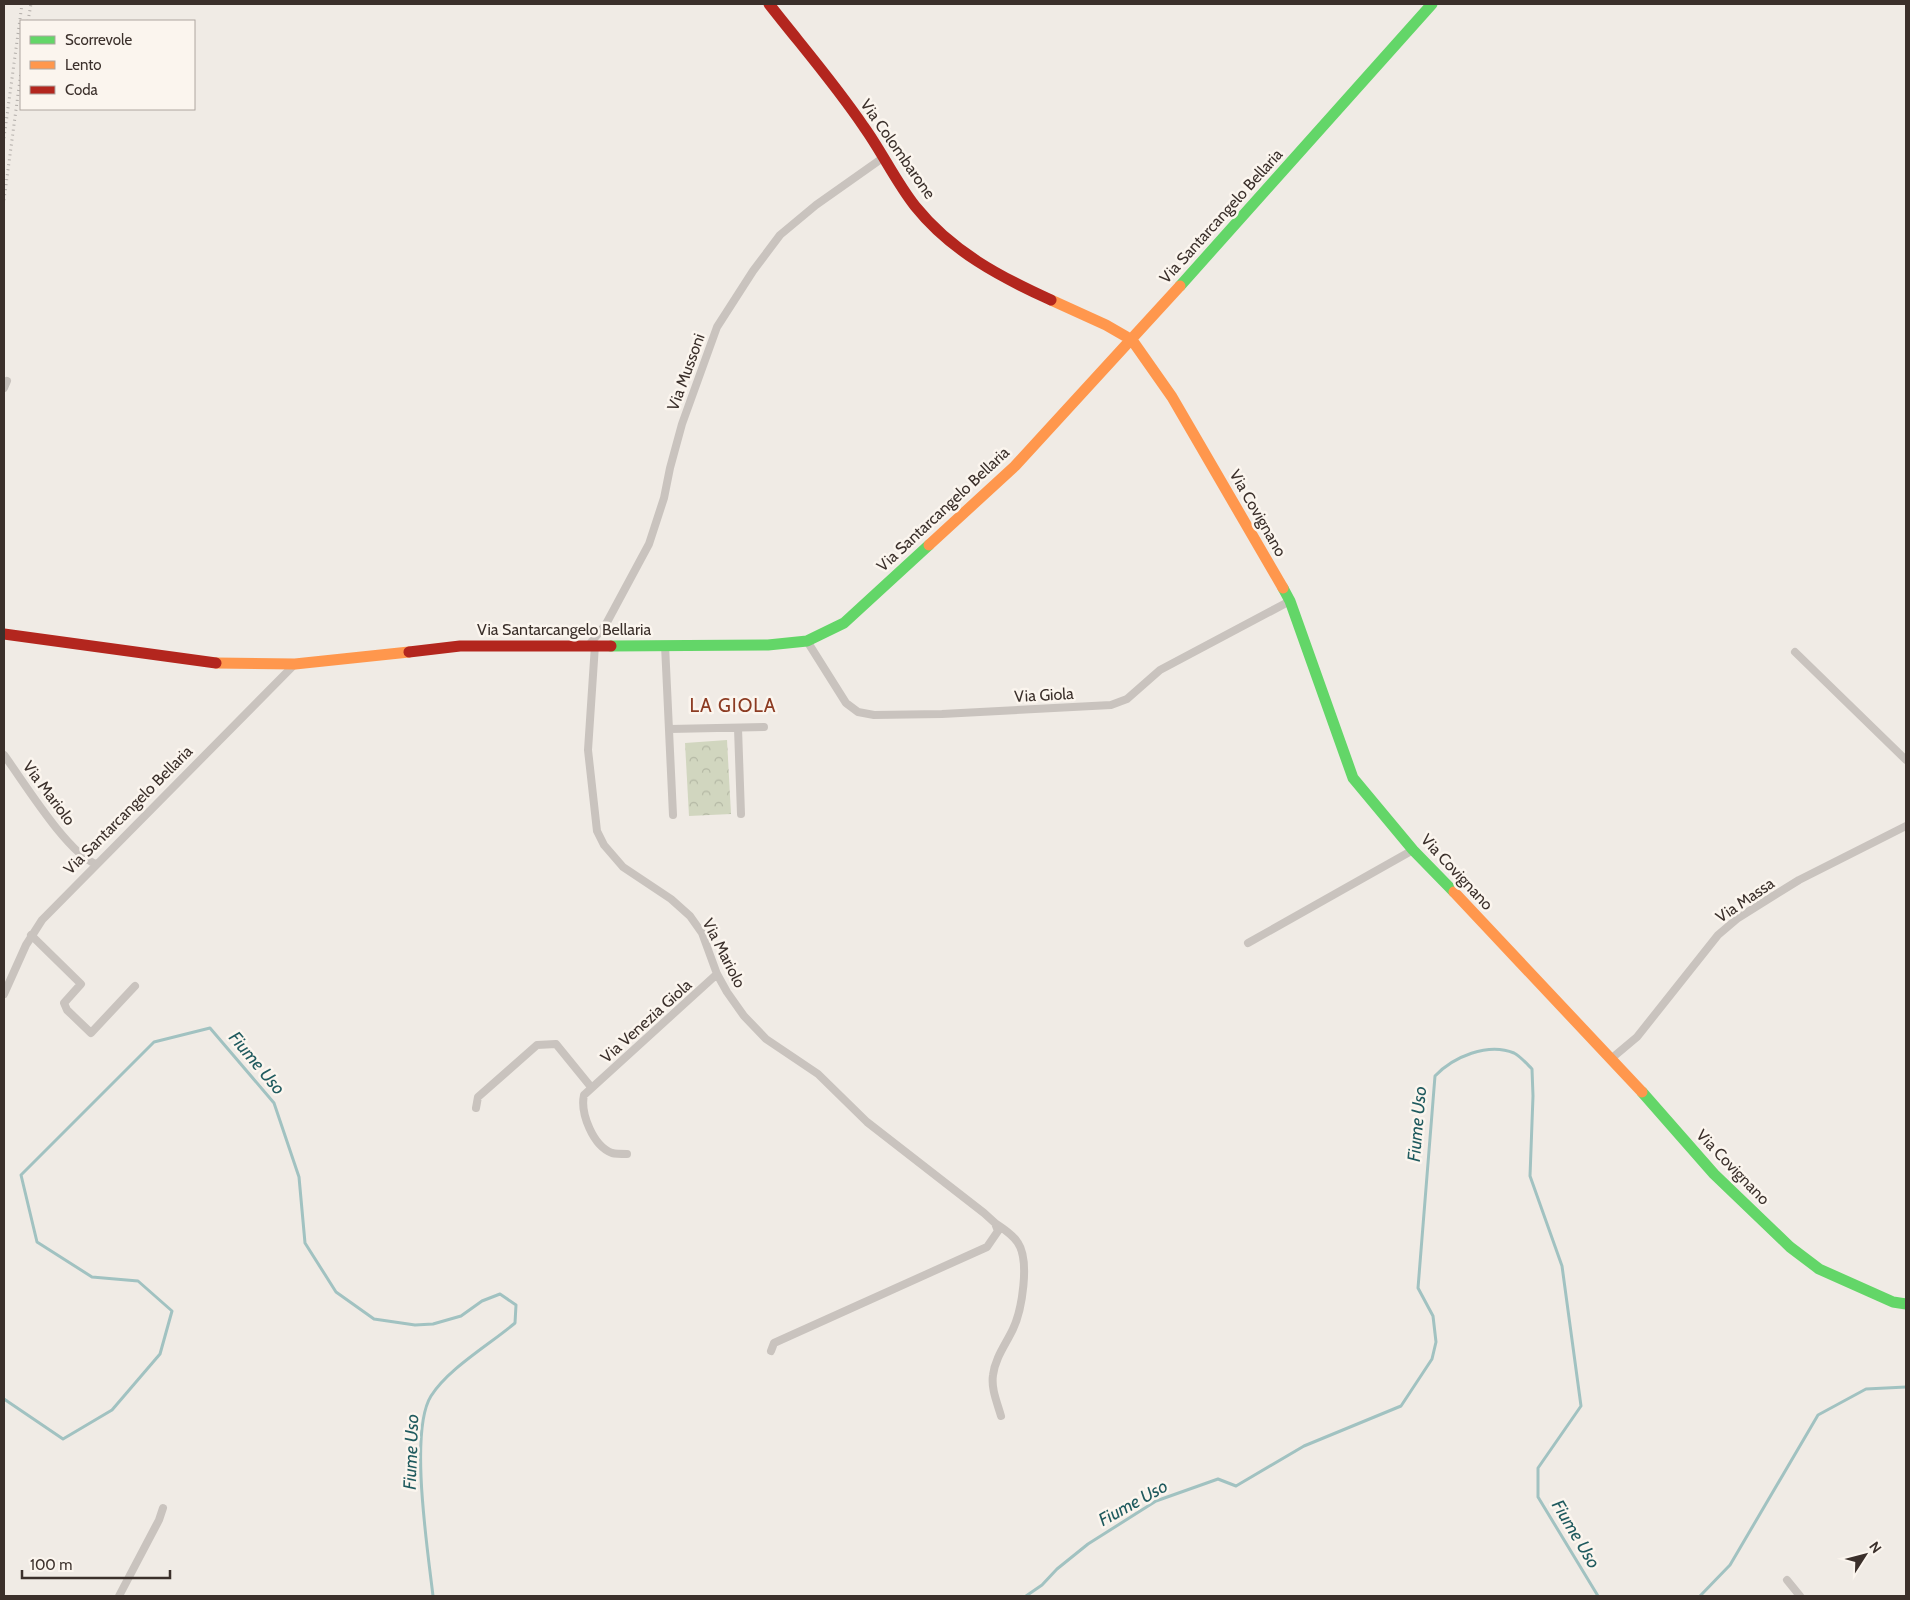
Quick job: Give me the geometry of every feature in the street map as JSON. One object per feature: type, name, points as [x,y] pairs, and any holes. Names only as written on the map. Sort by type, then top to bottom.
[{"type":"street","name":"Via Colombarone","points":[[769,4],[864,126],[915,206],[944,236],[973,260],[1006,280],[1106,325],[1132,340]]},
{"type":"street","name":"Via Santarcangelo Bellaria","points":[[4,634],[219,663],[296,664],[460,646],[768,645],[807,641],[844,623],[1008,472],[1132,340],[1432,4]]},
{"type":"street","name":"Via Mussoni","points":[[592,645],[606,624],[649,544],[664,498],[682,424],[718,326],[753,271],[780,235],[816,205],[884,157]]},
{"type":"street","name":"Via Covignano","points":[[1132,340],[1172,397],[1290,601],[1353,778],[1413,850],[1612,1058],[1714,1174],[1790,1247],[1819,1269],[1893,1302],[1906,1304]]},
{"type":"street","name":"Via Giola","points":[[807,641],[846,703],[858,712],[874,715],[942,714],[1111,705],[1127,699],[1160,670],[1290,601]]},
{"type":"street","name":"Via Mariolo","points":[[592,645],[588,750],[598,831],[613,858],[671,899],[690,916],[702,933],[717,974],[744,1016],[766,1038],[818,1074],[868,1122],[995,1223],[1009,1232],[1018,1243],[1024,1256],[1021,1302],[1018,1315],[993,1374],[993,1390],[1001,1416]]},
{"type":"street","points":[[665,645],[674,815]]},
{"type":"street","points":[[1795,652],[1906,760]]},
{"type":"street","name":"Via Santarcangelo Bellaria","points":[[4,994],[31,935],[42,920],[296,664]]},
{"type":"street","points":[[670,729],[764,727]]},
{"type":"street","points":[[738,728],[741,814]]},
{"type":"street","name":"Via Mariolo","points":[[4,755],[67,841],[86,860],[96,864]]},
{"type":"street","name":"Via Massa","points":[[1612,1058],[1637,1037],[1718,935],[1738,918],[1799,880],[1906,826]]},
{"type":"street","points":[[1248,942],[1413,850]]},
{"type":"street","points":[[31,935],[81,984],[64,1003],[67,1010],[92,1032],[135,986]]},
{"type":"street","name":"Via Venezia Giola","points":[[591,1087],[717,974]]},
{"type":"street","points":[[476,1108],[478,1097],[507,1074],[537,1045],[556,1044],[591,1087],[584,1095],[582,1105],[588,1122],[604,1148],[613,1153],[627,1154]]},
{"type":"street","points":[[771,1351],[774,1343],[987,1247],[998,1231],[995,1223]]},
{"type":"street","points":[[119,1596],[159,1520],[163,1508]]},
{"type":"street","points":[[1788,1580],[1800,1596]]},
{"type":"green space","points":[[727,740],[731,814],[689,816],[685,743]]},
{"type":"waterway","name":"Fiume Uso","points":[[4,1399],[63,1439],[112,1410],[160,1354],[172,1311],[138,1281],[92,1277],[37,1242],[21,1175],[154,1042],[210,1028],[274,1103],[299,1177],[305,1243],[336,1292],[374,1319],[415,1325],[433,1324],[461,1316],[482,1301],[500,1294],[516,1305],[515,1323],[448,1376],[431,1396],[425,1413],[421,1436],[422,1493],[433,1596]]},
{"type":"waterway","name":"Fiume Uso","points":[[1026,1596],[1042,1585],[1057,1569],[1088,1544],[1156,1501],[1218,1479],[1236,1486],[1304,1446],[1401,1406],[1432,1359],[1436,1342],[1433,1316],[1418,1288],[1435,1076],[1442,1069],[1461,1057],[1482,1050],[1493,1049],[1514,1053],[1532,1069],[1533,1096],[1530,1176],[1562,1266],[1581,1406],[1538,1468],[1538,1497],[1598,1596]]},
{"type":"waterway","name":"Fiume Uso","points":[[1700,1596],[1730,1565],[1818,1415],[1866,1389],[1906,1387]]},
{"type":"railway","points":[[4,138],[22,4]]},
{"type":"railway","points":[[28,20],[31,4]]},
{"type":"railway","points":[[4,200],[20,80]]},
{"type":"traffic: fast","points":[[1180,286],[1432,4]]},
{"type":"traffic: fast","points":[[611,646],[768,645],[807,641],[844,623],[929,545]]},
{"type":"traffic: fast","points":[[1283,588],[1290,601],[1353,778],[1413,850],[1454,892]]},
{"type":"traffic: fast","points":[[1642,1092],[1714,1174],[1790,1247],[1819,1269],[1893,1302],[1906,1304]]},
{"type":"traffic: slow","points":[[929,545],[1015,466],[1180,286]]},
{"type":"traffic: slow","points":[[1051,300],[1106,325],[1132,340],[1172,397],[1283,588]]},
{"type":"traffic: slow","points":[[216,663],[295,664],[409,652]]},
{"type":"traffic: slow","points":[[1454,892],[1642,1092]]},
{"type":"traffic: jam","points":[[769,4],[841,95],[871,137],[908,197],[929,222],[977,261],[1013,282],[1051,300]]},
{"type":"traffic: jam","points":[[4,634],[216,663]]},
{"type":"traffic: jam","points":[[409,652],[460,646],[611,646]]},
{"type":"district","name":"LA GIOLA","points":[[733,705]]}]
